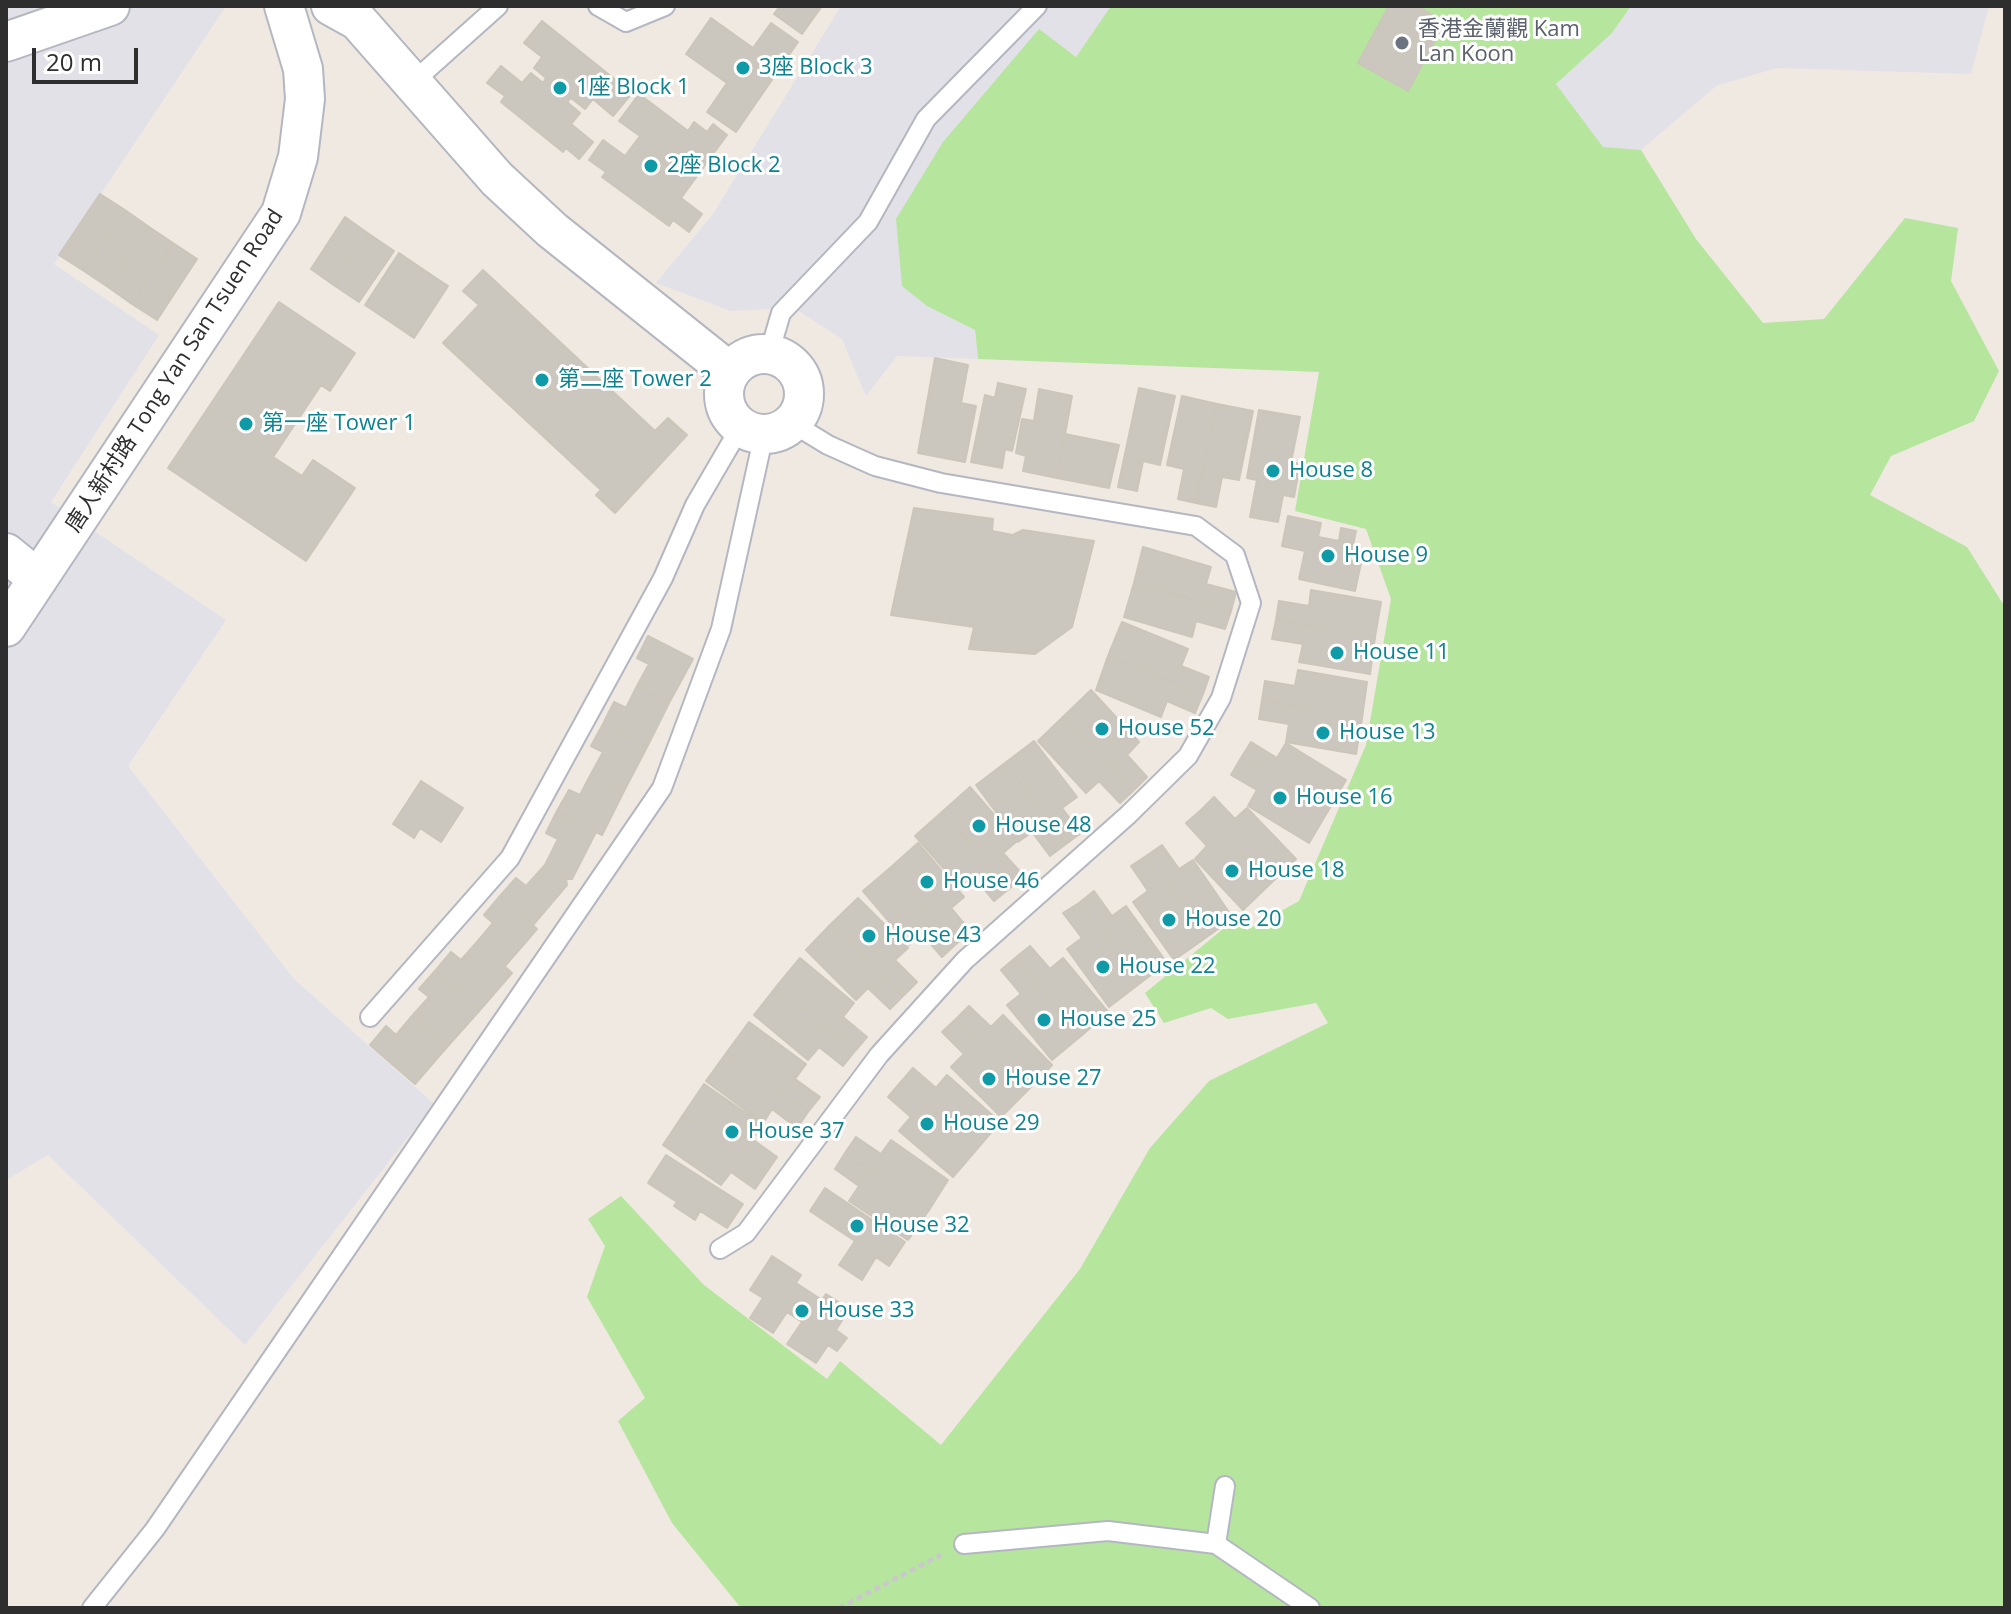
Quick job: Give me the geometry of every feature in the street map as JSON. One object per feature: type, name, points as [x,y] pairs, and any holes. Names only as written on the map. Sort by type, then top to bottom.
[{"type":"street","points":[[6,42],[110,6]]},
{"type":"street","name":"唐人新村路 Tong Yan San Tsuen Road","points":[[6,627],[281,213],[298,157],[305,99],[303,69],[284,6]]},
{"type":"street","points":[[331,6],[358,21],[497,179],[541,220],[730,372]]},
{"type":"street","points":[[769,354],[792,365],[804,387],[804,400],[766,428],[726,407],[725,383],[730,372],[747,357],[769,354]]},
{"type":"street","points":[[6,553],[38,579]]},
{"type":"lane","points":[[413,82],[498,6]]},
{"type":"lane","points":[[598,6],[626,22],[665,6]]},
{"type":"lane","points":[[769,354],[781,313],[868,222],[926,119],[1037,6]]},
{"type":"lane","points":[[370,1017],[510,858],[663,578],[695,505],[766,428]]},
{"type":"lane","points":[[720,1249],[746,1233],[879,1055],[965,960],[1128,815],[1188,756],[1221,698],[1251,603],[1235,555],[1196,526],[941,483],[875,466],[828,445],[766,428]]},
{"type":"lane","points":[[92,1608],[155,1529],[662,788],[721,629],[766,428]]},
{"type":"lane","points":[[1216,1544],[1225,1486]]},
{"type":"lane","points":[[964,1544],[1108,1531],[1216,1544],[1310,1608]]},
{"type":"path","points":[[839,1608],[964,1544]]},
{"type":"shaded area","points":[[6,6],[226,6],[54,264],[159,335],[51,502],[226,620],[128,766],[294,979],[434,1104],[245,1345],[48,1155],[6,1180]]},
{"type":"shaded area","points":[[841,6],[1111,6],[1076,57],[1038,30],[927,305],[975,330],[978,359],[897,356],[866,396],[842,339],[794,308],[731,311],[656,283],[713,214]]},
{"type":"shaded area","points":[[1631,6],[1989,6],[1971,74],[1777,68],[1716,86],[1641,150],[1603,148],[1556,84],[1612,33]]},
{"type":"green space","points":[[1111,6],[1389,6],[1358,63],[1408,91],[1445,23],[1416,6],[1631,6],[1612,33],[1556,84],[1603,147],[1641,150],[1696,239],[1763,323],[1824,319],[1905,218],[1958,228],[1951,281],[1999,371],[1974,421],[1891,456],[1870,495],[1967,547],[2005,607],[2005,1608],[741,1608],[672,1523],[618,1421],[645,1398],[587,1297],[605,1246],[588,1219],[621,1196],[704,1285],[827,1379],[840,1361],[941,1445],[1080,1269],[1150,1148],[1209,1081],[1328,1023],[1316,1003],[1228,1019],[1211,1008],[1164,1023],[1145,993],[1234,920],[1247,930],[1299,901],[1366,745],[1391,599],[1366,529],[1295,511],[1319,372],[978,359],[975,330],[927,306],[902,286],[896,219],[943,142],[1039,29],[1076,57]]},
{"type":"building","points":[[780,6],[822,6],[802,34],[774,14]]},
{"type":"building","name":"香港金蘭觀 Kam Lan Koon","points":[[1389,6],[1416,6],[1445,22],[1408,91],[1358,63]]},
{"type":"building","name":"3座 Block 3","points":[[711,18],[753,48],[771,23],[798,42],[736,132],[707,112],[727,83],[686,54]]},
{"type":"building","name":"1座 Block 1","points":[[542,21],[632,93],[613,116],[593,99],[585,109],[571,98],[567,102],[580,113],[571,124],[593,142],[579,159],[566,148],[563,152],[501,102],[505,96],[487,83],[501,66],[522,83],[531,73],[543,83],[546,78],[534,68],[542,57],[524,43]]},
{"type":"building","name":"2座 Block 2","points":[[639,94],[688,131],[694,122],[707,132],[713,124],[727,135],[681,198],[702,214],[689,232],[673,220],[669,226],[602,177],[606,172],[589,160],[603,140],[625,156],[640,136],[619,121]]},
{"type":"building","points":[[100,194],[125,210],[84,271],[59,255]]},
{"type":"building","points":[[125,210],[149,227],[108,287],[84,271]]},
{"type":"building","points":[[345,217],[369,234],[335,286],[311,269]]},
{"type":"building","points":[[149,227],[173,243],[132,304],[108,287]]},
{"type":"building","points":[[369,234],[394,251],[359,302],[335,286]]},
{"type":"building","points":[[173,243],[197,259],[157,320],[132,304]]},
{"type":"building","points":[[399,253],[424,270],[389,321],[365,305]]},
{"type":"building","points":[[424,270],[448,286],[414,338],[389,321]]},
{"type":"building","name":"第二座 Tower 2","points":[[483,270],[655,431],[668,418],[687,435],[615,513],[596,495],[601,490],[443,343],[479,305],[463,291]]},
{"type":"building","name":"第一座 Tower 1","points":[[279,302],[355,353],[330,391],[321,385],[273,457],[302,476],[313,460],[355,488],[306,561],[168,468]]},
{"type":"building","points":[[935,358],[968,365],[961,403],[976,406],[965,462],[918,453]]},
{"type":"building","points":[[998,383],[1026,389],[1012,451],[1005,449],[1002,468],[971,462],[985,395],[995,398]]},
{"type":"building","points":[[1139,388],[1175,396],[1160,465],[1143,461],[1137,491],[1118,487]]},
{"type":"building","points":[[1039,389],[1072,396],[1057,478],[1023,471],[1026,456],[1016,453],[1022,419],[1034,421]]},
{"type":"building","points":[[1182,396],[1217,404],[1196,503],[1178,499],[1184,469],[1167,465]]},
{"type":"building","points":[[1217,404],[1253,411],[1239,480],[1222,477],[1216,507],[1196,503]]},
{"type":"building","name":"House 8","points":[[1259,410],[1300,417],[1291,462],[1300,464],[1294,497],[1283,495],[1278,522],[1250,517],[1257,480],[1247,478]]},
{"type":"building","points":[[1065,434],[1119,445],[1109,488],[1057,478]]},
{"type":"building","points":[[914,508],[993,519],[992,531],[1013,535],[1023,530],[1094,541],[1072,627],[1035,654],[969,649],[974,627],[891,615]]},
{"type":"building","name":"House 9","points":[[1288,516],[1321,523],[1318,537],[1339,541],[1341,528],[1356,531],[1350,561],[1361,563],[1355,591],[1299,579],[1305,551],[1282,546]]},
{"type":"building","points":[[1143,547],[1211,567],[1206,584],[1236,592],[1231,611],[1134,583]]},
{"type":"building","points":[[1134,583],[1231,611],[1225,629],[1196,621],[1192,637],[1124,617]]},
{"type":"building","points":[[1311,590],[1381,602],[1375,637],[1276,620],[1279,601],[1309,606]]},
{"type":"building","name":"House 11","points":[[1276,620],[1375,637],[1370,674],[1299,662],[1303,644],[1272,639]]},
{"type":"building","points":[[1122,622],[1188,649],[1181,666],[1209,677],[1203,694],[1108,656]]},
{"type":"building","points":[[648,636],[693,659],[669,703],[637,686],[649,664],[637,658]]},
{"type":"building","points":[[1108,656],[1203,694],[1195,713],[1167,701],[1161,717],[1096,690]]},
{"type":"building","points":[[1298,670],[1367,682],[1362,718],[1262,700],[1265,681],[1295,686]]},
{"type":"building","points":[[637,686],[669,703],[647,747],[603,724],[614,702],[626,708]]},
{"type":"building","name":"House 52","points":[[1091,690],[1139,742],[1127,755],[1147,777],[1134,790],[1064,716]]},
{"type":"building","name":"House 13","points":[[1262,700],[1362,718],[1356,754],[1286,742],[1289,724],[1259,719]]},
{"type":"building","points":[[1064,716],[1134,790],[1120,803],[1099,781],[1086,793],[1038,741]]},
{"type":"building","points":[[603,724],[647,747],[624,791],[591,774],[603,752],[591,746]]},
{"type":"building","points":[[1034,741],[1077,797],[1062,808],[1081,833],[1066,844],[1005,763]]},
{"type":"building","points":[[1251,742],[1277,758],[1286,743],[1346,780],[1328,811],[1241,758]]},
{"type":"building","name":"House 16","points":[[1241,758],[1328,811],[1309,843],[1248,806],[1257,790],[1231,775]]},
{"type":"building","points":[[1005,763],[1066,844],[1050,856],[1032,832],[1018,842],[976,785]]},
{"type":"building","points":[[591,774],[624,791],[602,835],[557,811],[569,790],[580,795]]},
{"type":"building","points":[[421,781],[463,808],[441,842],[420,828],[414,838],[393,824]]},
{"type":"building","name":"House 48","points":[[970,787],[1017,841],[1003,853],[1024,876],[1009,889],[942,812]]},
{"type":"building","points":[[1214,797],[1235,819],[1247,808],[1296,859],[1270,884],[1200,811]]},
{"type":"building","points":[[557,811],[596,832],[572,879],[566,879],[545,865],[558,839],[546,833]]},
{"type":"building","name":"House 18","points":[[1200,811],[1270,884],[1243,910],[1195,859],[1207,846],[1186,823]]},
{"type":"building","points":[[942,812],[1009,889],[994,901],[975,878],[962,889],[915,836]]},
{"type":"building","name":"House 46","points":[[918,843],[964,897],[951,908],[971,932],[956,944],[890,868]]},
{"type":"building","points":[[1162,845],[1179,869],[1193,860],[1233,918],[1204,939],[1146,856]]},
{"type":"building","name":"House 20","points":[[1146,856],[1204,939],[1174,960],[1133,902],[1148,891],[1131,866]]},
{"type":"building","points":[[545,865],[566,879],[567,885],[533,925],[500,896],[516,878],[526,886]]},
{"type":"building","points":[[890,868],[956,944],[942,957],[922,934],[909,945],[863,891]]},
{"type":"building","points":[[1094,891],[1112,916],[1126,906],[1167,963],[1139,984],[1079,903]]},
{"type":"building","points":[[500,896],[537,929],[505,966],[477,942],[493,923],[484,915]]},
{"type":"building","name":"House 43","points":[[858,898],[908,948],[895,960],[917,982],[903,996],[831,924]]},
{"type":"building","name":"House 22","points":[[1079,903],[1139,984],[1109,1007],[1067,949],[1082,938],[1063,913]]},
{"type":"building","points":[[831,924],[903,996],[890,1009],[868,988],[856,1000],[806,950]]},
{"type":"building","points":[[477,942],[512,973],[480,1010],[435,971],[451,952],[461,960]]},
{"type":"building","points":[[1030,946],[1050,969],[1063,958],[1108,1012],[1081,1036],[1015,958]]},
{"type":"building","points":[[800,958],[854,1003],[843,1017],[867,1037],[855,1051],[776,987]]},
{"type":"building","name":"House 25","points":[[1015,958],[1081,1036],[1052,1060],[1007,1005],[1021,994],[1001,970]]},
{"type":"building","points":[[435,971],[480,1010],[447,1047],[412,1016],[429,997],[419,989]]},
{"type":"building","points":[[776,987],[855,1051],[843,1066],[819,1047],[808,1060],[754,1015]]},
{"type":"building","points":[[969,1006],[991,1027],[1003,1015],[1052,1065],[1027,1091],[956,1019]]},
{"type":"building","points":[[412,1016],[447,1047],[415,1084],[370,1045],[386,1026],[396,1035]]},
{"type":"building","name":"House 27","points":[[956,1019],[1027,1091],[1001,1117],[951,1067],[964,1054],[942,1032]]},
{"type":"building","points":[[749,1022],[806,1064],[795,1079],[820,1097],[808,1112],[727,1052]]},
{"type":"building","points":[[727,1052],[808,1112],[797,1128],[772,1109],[763,1123],[706,1081]]},
{"type":"building","points":[[913,1068],[936,1088],[947,1075],[1000,1122],[977,1149],[900,1083]]},
{"type":"building","name":"House 29","points":[[900,1083],[977,1149],[953,1177],[899,1131],[911,1117],[888,1097]]},
{"type":"building","name":"House 37","points":[[704,1084],[762,1124],[752,1139],[777,1157],[766,1173],[683,1115]]},
{"type":"building","points":[[683,1115],[766,1173],[755,1189],[731,1172],[721,1185],[663,1145]]},
{"type":"building","points":[[856,1137],[881,1154],[891,1140],[948,1180],[929,1210],[845,1153]]},
{"type":"building","points":[[845,1153],[929,1210],[908,1240],[849,1201],[859,1186],[835,1169]]},
{"type":"building","points":[[666,1155],[743,1204],[727,1228],[700,1211],[695,1220],[674,1206],[677,1202],[648,1183]]},
{"type":"building","name":"House 32","points":[[825,1188],[905,1242],[889,1266],[876,1257],[862,1280],[839,1265],[855,1241],[810,1211]]},
{"type":"building","name":"House 33","points":[[772,1256],[801,1275],[796,1283],[822,1300],[826,1294],[849,1309],[836,1330],[847,1338],[837,1351],[828,1345],[816,1363],[787,1344],[802,1322],[787,1312],[773,1333],[750,1318],[763,1298],[750,1290]]},
{"type":"place","name":"香港金蘭觀 Kam Lan Koon","points":[[1402,43]]},
{"type":"place","name":"3座 Block 3","points":[[743,68]]},
{"type":"place","name":"1座 Block 1","points":[[560,88]]},
{"type":"place","name":"2座 Block 2","points":[[651,166]]},
{"type":"place","name":"第二座 Tower 2","points":[[542,380]]},
{"type":"place","name":"第一座 Tower 1","points":[[246,424]]},
{"type":"place","name":"House 8","points":[[1273,471]]},
{"type":"place","name":"House 9","points":[[1328,556]]},
{"type":"place","name":"House 11","points":[[1337,653]]},
{"type":"place","name":"House 52","points":[[1102,729]]},
{"type":"place","name":"House 13","points":[[1323,733]]},
{"type":"place","name":"House 16","points":[[1280,798]]},
{"type":"place","name":"House 48","points":[[979,826]]},
{"type":"place","name":"House 18","points":[[1232,871]]},
{"type":"place","name":"House 46","points":[[927,882]]},
{"type":"place","name":"House 20","points":[[1169,920]]},
{"type":"place","name":"House 43","points":[[869,936]]},
{"type":"place","name":"House 22","points":[[1103,967]]},
{"type":"place","name":"House 25","points":[[1044,1020]]},
{"type":"place","name":"House 27","points":[[989,1079]]},
{"type":"place","name":"House 29","points":[[927,1124]]},
{"type":"place","name":"House 37","points":[[732,1132]]},
{"type":"place","name":"House 32","points":[[857,1226]]},
{"type":"place","name":"House 33","points":[[802,1311]]}]
